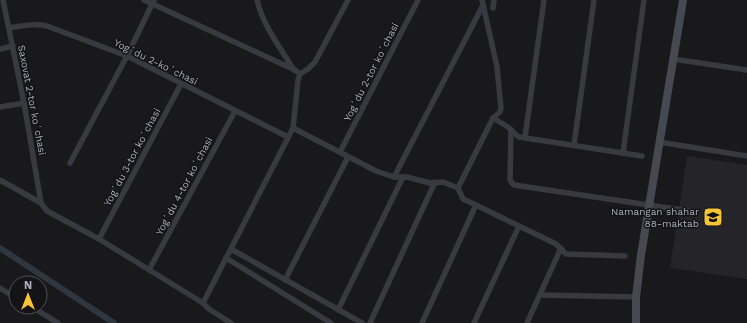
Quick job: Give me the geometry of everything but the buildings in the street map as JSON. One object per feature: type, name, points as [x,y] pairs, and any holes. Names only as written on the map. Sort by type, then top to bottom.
[{"type":"street","name":"Saxovat 2-tor koʻchasi","points":[[4,0],[24,103],[41,203]]},
{"type":"street","points":[[144,0],[153,2],[297,72],[308,69],[315,62],[348,0]]},
{"type":"street","points":[[203,303],[293,128],[298,80],[297,72],[268,30],[257,0]]},
{"type":"street","name":"Yogʻdu 2-tor koʻchasi","points":[[340,152],[418,0]]},
{"type":"street","points":[[458,188],[493,118],[500,112],[501,108],[497,67],[482,7],[482,0]]},
{"type":"street","points":[[493,8],[494,0]]},
{"type":"street","points":[[525,138],[544,0]]},
{"type":"street","points":[[574,145],[594,0]]},
{"type":"street","points":[[623,153],[644,0]]},
{"type":"street","points":[[636,323],[636,297],[641,255],[683,0]]},
{"type":"street","points":[[70,163],[127,56],[153,2]]},
{"type":"street","points":[[394,177],[482,7]]},
{"type":"street","name":"Yogʻdu 2-koʻchasi","points":[[9,28],[40,24],[127,56],[288,137]]},
{"type":"street","points":[[0,49],[13,46]]},
{"type":"street","points":[[673,59],[747,70]]},
{"type":"street","name":"Yogʻdu 3-tor koʻchasi","points":[[99,239],[181,84]]},
{"type":"street","points":[[0,107],[24,103]]},
{"type":"street","name":"Yogʻdu 4-tor koʻchasi","points":[[149,270],[235,111]]},
{"type":"street","points":[[493,118],[511,130],[515,135],[525,138],[642,156]]},
{"type":"street","points":[[293,128],[376,171],[394,177],[403,177],[426,182],[443,182],[458,188],[463,198],[556,244],[563,252],[570,255],[625,256]]},
{"type":"street","points":[[511,130],[510,180],[514,185],[689,211]]},
{"type":"street","points":[[660,142],[747,156]]},
{"type":"street","points":[[285,280],[348,157]]},
{"type":"street","points":[[338,310],[403,177]]},
{"type":"street","points":[[0,180],[41,203],[47,211],[99,239],[203,303],[209,309],[231,323]]},
{"type":"street","points":[[370,323],[435,182]]},
{"type":"street","points":[[422,323],[476,205]]},
{"type":"street","points":[[474,323],[519,226]]},
{"type":"street","points":[[527,323],[561,248]]},
{"type":"street","points":[[231,249],[362,323]]},
{"type":"street","points":[[226,258],[331,323]]},
{"type":"street","points":[[540,295],[636,297]]},
{"type":"street","points":[[45,315],[58,323]]},
{"type":"shaded area","name":"Namangan shahar 88-maktab","points":[[687,156],[747,165],[747,279],[670,268]]},
{"type":"waterway","points":[[0,248],[114,323]]},
{"type":"place","name":"Namangan shahar 88-maktab","points":[[713,217]]}]
